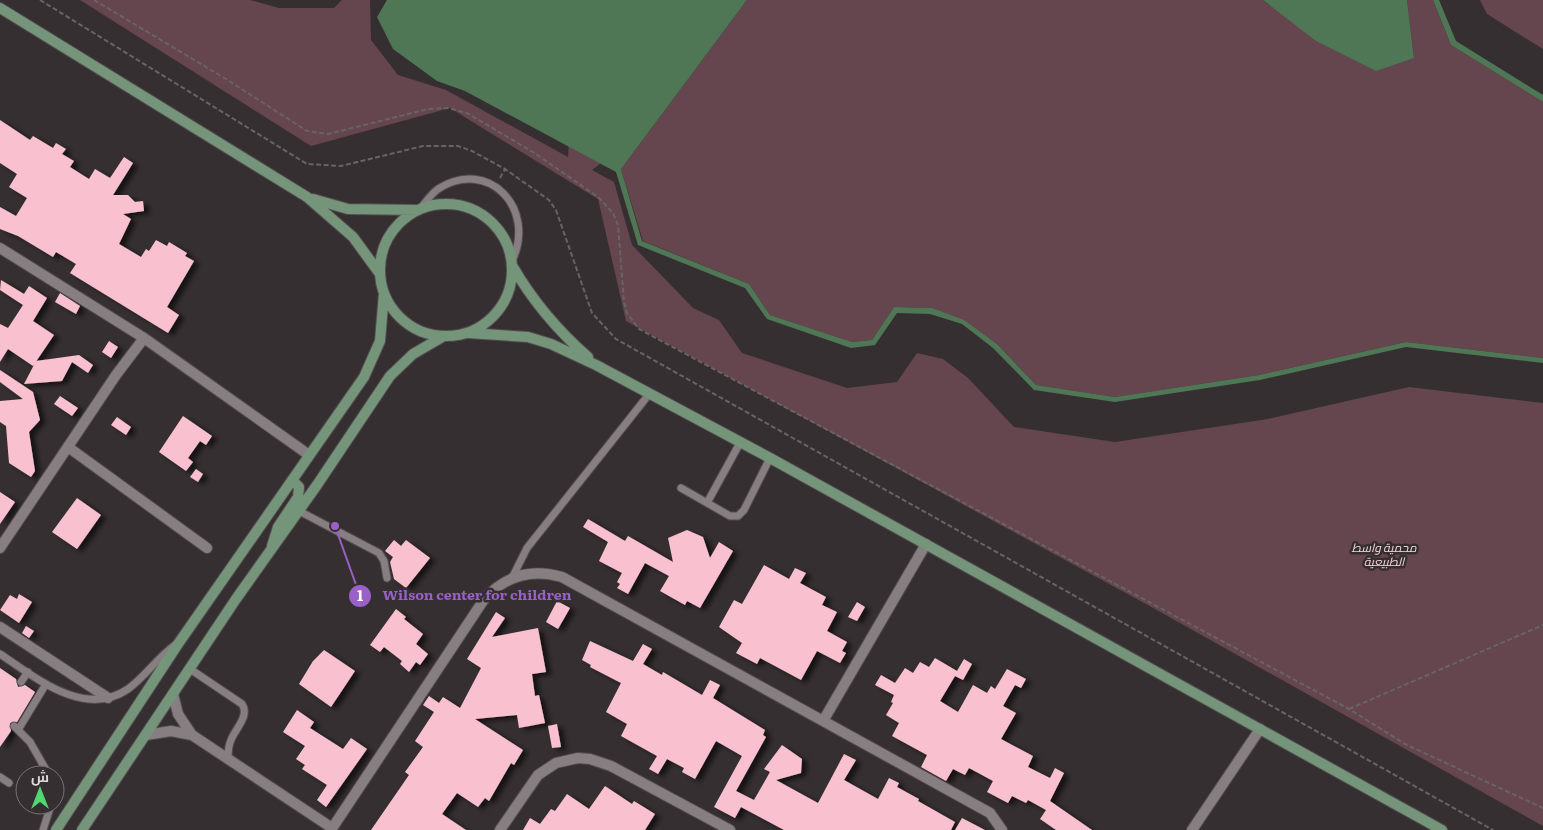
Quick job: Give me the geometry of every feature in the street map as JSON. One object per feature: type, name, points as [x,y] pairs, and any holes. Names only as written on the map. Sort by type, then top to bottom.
[{"type":"main road","points":[[1,11],[307,197],[353,237],[380,274]]},
{"type":"main road","points":[[307,197],[348,209],[419,210],[447,205],[473,210],[495,226],[503,236],[513,264],[529,294],[551,323],[596,364]]},
{"type":"main road","points":[[419,210],[403,220],[393,231],[381,258],[380,274],[384,293],[391,307],[401,319],[428,334],[444,336],[468,333],[528,337],[551,344],[596,364],[740,441],[1442,830]]},
{"type":"main road","points":[[468,333],[483,326],[496,314],[506,300],[512,284],[513,264]]},
{"type":"main road","points":[[56,830],[178,644],[370,366],[380,341],[384,293]]},
{"type":"main road","points":[[82,830],[190,668],[390,376],[408,358],[444,336]]},
{"type":"main road","points":[[272,550],[276,529],[299,495],[299,487],[292,480]]},
{"type":"street","points":[[0,248],[144,338],[309,455]]},
{"type":"street","points":[[0,548],[144,338]]},
{"type":"street","points":[[68,447],[207,548]]},
{"type":"street","points":[[823,722],[926,544]]},
{"type":"street","points":[[173,694],[178,714],[192,735],[332,829],[483,601],[491,591],[512,578],[537,572],[562,577],[990,814],[1002,830]]},
{"type":"street","points":[[0,627],[108,698]]},
{"type":"street","points":[[1192,830],[1260,729]]},
{"type":"street","points":[[146,735],[170,730],[192,735]]},
{"type":"street","points":[[500,830],[538,775],[556,763],[578,758],[595,760],[611,766],[730,830]]},
{"type":"lane","points":[[419,210],[435,191],[452,183],[478,181],[494,187],[509,199],[518,216],[520,238],[513,264]]},
{"type":"lane","points":[[512,578],[527,548],[650,393]]},
{"type":"lane","points":[[707,503],[740,441]]},
{"type":"lane","points":[[682,488],[733,516],[741,514],[770,458]]},
{"type":"lane","points":[[299,511],[379,553],[383,559],[387,578]]},
{"type":"lane","points":[[0,654],[46,684],[80,698],[108,698],[127,690],[154,662],[178,644]]},
{"type":"lane","points":[[190,668],[242,704],[245,709],[244,715],[230,742],[228,760]]},
{"type":"lane","points":[[21,682],[28,672]]},
{"type":"lane","points":[[44,765],[39,754],[16,728],[46,684]]},
{"type":"lane","points":[[0,777],[9,783]]},
{"type":"lane","points":[[43,830],[48,815]]},
{"type":"path","points":[[40,0],[307,164],[341,166],[432,145],[458,146],[472,150],[505,169],[549,200],[556,210],[592,313],[616,339],[1493,830]]},
{"type":"path","points":[[94,0],[226,79],[307,131],[328,134],[440,108],[468,113],[533,152],[606,204],[613,212],[618,225],[627,313],[639,329],[1349,709],[1405,744],[1543,808]]},
{"type":"path","points":[[1349,709],[1543,624]]},
{"type":"green space","name":"محمية واسط الطبيعية","points":[[80,0],[250,0],[279,8],[334,8],[342,0],[370,0],[371,40],[398,75],[446,90],[568,157],[569,139],[613,154],[592,170],[614,182],[632,245],[693,308],[719,320],[742,353],[847,388],[897,382],[917,353],[943,359],[968,378],[1014,427],[1115,442],[1268,419],[1409,387],[1543,403],[1543,826],[1146,604],[626,321],[598,199],[450,108],[311,146]]},
{"type":"green space","points":[[747,0],[1263,0],[1269,5],[1414,58],[1407,0],[1433,0],[1451,45],[1543,102],[1543,358],[1406,342],[1259,375],[1115,397],[1036,385],[997,344],[984,335],[932,308],[894,307],[872,340],[852,342],[770,315],[749,284],[643,241],[621,169]]},
{"type":"green space","points":[[1480,0],[1543,0],[1543,49],[1487,14]]},
{"type":"shaded area","points":[[387,0],[747,0],[621,169],[642,241],[749,284],[770,315],[852,342],[872,340],[894,307],[932,308],[964,320],[997,344],[1036,385],[1115,397],[1259,375],[1406,342],[1543,358],[1543,363],[1406,347],[1260,380],[1115,402],[1034,390],[993,348],[962,324],[930,314],[897,313],[875,345],[851,348],[767,319],[745,288],[638,245],[616,172],[465,91],[437,81],[393,49],[377,17]]},
{"type":"shaded area","points":[[1263,0],[1407,0],[1414,58],[1376,71],[1316,41]]},
{"type":"shaded area","points":[[1433,0],[1439,0],[1456,41],[1543,95],[1543,102],[1451,45]]},
{"type":"building","points":[[0,120],[30,140],[33,136],[53,148],[56,143],[66,149],[62,154],[74,161],[70,167],[89,179],[95,169],[110,178],[124,157],[133,163],[113,195],[128,195],[135,202],[143,201],[144,211],[123,214],[131,219],[119,244],[141,257],[146,249],[149,251],[156,240],[167,246],[169,242],[187,253],[185,256],[194,261],[167,307],[179,315],[168,333],[70,273],[76,264],[56,252],[53,257],[18,236],[0,229],[0,207],[16,216],[27,198],[9,187],[17,174],[0,163]]},
{"type":"building","points":[[1,280],[24,294],[29,286],[47,298],[33,321],[54,335],[33,366],[8,349],[0,362],[0,324],[8,328],[23,305],[0,290]]},
{"type":"building","points":[[60,293],[80,306],[76,314],[55,302]]},
{"type":"building","points":[[109,341],[118,347],[111,358],[102,352]]},
{"type":"building","points":[[79,355],[93,365],[88,373],[72,362],[62,381],[24,384],[36,361]]},
{"type":"building","points":[[0,370],[33,392],[40,420],[29,432],[35,471],[31,477],[9,463],[6,426],[0,422],[0,401],[23,399],[0,382]]},
{"type":"building","points":[[60,396],[78,408],[72,416],[54,404]]},
{"type":"building","points":[[183,416],[212,436],[206,445],[200,441],[188,458],[193,462],[186,471],[159,452]]},
{"type":"building","points":[[117,417],[131,427],[126,435],[111,425]]},
{"type":"building","points":[[196,469],[203,474],[198,482],[190,477]]},
{"type":"building","points":[[0,492],[15,502],[0,524]]},
{"type":"building","points":[[77,498],[101,515],[77,549],[52,532]]},
{"type":"building","points":[[588,519],[625,541],[628,536],[673,562],[668,538],[687,530],[703,537],[710,558],[719,542],[733,551],[700,608],[687,601],[685,605],[660,591],[669,576],[645,563],[628,594],[617,588],[620,584],[617,582],[622,573],[599,561],[608,542],[583,527]]},
{"type":"building","points":[[394,540],[401,546],[406,540],[430,558],[406,588],[394,579],[390,562],[393,557],[385,551]]},
{"type":"building","points":[[764,565],[789,579],[795,568],[806,573],[800,583],[826,597],[822,605],[837,612],[827,631],[847,642],[842,651],[846,653],[840,663],[817,651],[801,680],[760,658],[757,664],[736,653],[742,643],[719,627],[734,600],[742,604]]},
{"type":"building","points":[[19,594],[32,602],[19,623],[0,610],[10,595],[17,599]]},
{"type":"building","points":[[557,601],[570,608],[558,629],[546,622]]},
{"type":"building","points":[[857,602],[865,607],[857,621],[848,617]]},
{"type":"building","points":[[396,609],[406,617],[404,619],[423,634],[416,644],[428,654],[420,665],[416,662],[409,672],[400,664],[402,661],[384,647],[380,652],[370,645]]},
{"type":"building","points":[[496,612],[505,618],[492,637],[538,628],[546,672],[532,674],[535,696],[539,695],[545,723],[519,728],[517,715],[475,719],[523,750],[514,765],[511,763],[489,801],[485,798],[478,807],[457,793],[442,814],[466,830],[371,830],[409,775],[405,772],[423,747],[415,741],[434,712],[423,705],[429,696],[439,703],[443,697],[460,708],[481,668],[467,659]]},
{"type":"building","points":[[26,626],[34,631],[29,638],[22,633]]},
{"type":"building","points":[[590,641],[633,661],[643,644],[652,649],[643,664],[662,675],[663,672],[702,695],[710,680],[720,685],[713,698],[765,730],[763,735],[766,737],[736,791],[754,800],[770,772],[764,769],[782,745],[802,759],[801,773],[776,780],[818,803],[844,754],[856,760],[844,780],[878,799],[889,778],[899,783],[897,787],[919,799],[918,801],[955,822],[951,830],[784,830],[741,807],[735,818],[714,807],[742,756],[716,741],[695,779],[682,772],[684,768],[667,759],[658,774],[649,769],[657,756],[621,736],[627,724],[606,712],[621,683],[590,667],[591,665],[582,660]]},
{"type":"building","points":[[324,650],[355,671],[331,707],[299,684],[313,661]]},
{"type":"building","points":[[935,658],[957,671],[964,659],[972,664],[963,680],[955,676],[940,701],[958,712],[973,685],[987,693],[991,686],[995,689],[1007,669],[1026,679],[1021,688],[1015,685],[1003,706],[1016,713],[1001,739],[1033,756],[1028,767],[1050,778],[1055,768],[1064,773],[1050,801],[1092,830],[1056,830],[1040,819],[1046,810],[1028,800],[1026,803],[1012,796],[1008,803],[987,792],[993,781],[969,768],[965,775],[953,769],[946,781],[921,767],[927,755],[892,736],[899,723],[886,715],[893,703],[891,702],[894,695],[875,685],[881,675],[895,683],[905,668],[913,673],[920,662],[929,667]]},
{"type":"building","points":[[0,668],[16,679],[18,687],[25,685],[35,692],[17,722],[10,723],[11,731],[0,747]]},
{"type":"building","points":[[297,710],[314,722],[310,728],[343,749],[351,738],[367,749],[326,807],[317,800],[327,785],[302,769],[305,765],[296,759],[305,746],[283,732]]},
{"type":"building","points":[[557,724],[561,747],[552,748],[548,726]]},
{"type":"building","points":[[605,786],[632,804],[634,801],[655,814],[645,830],[523,830],[530,818],[540,824],[551,809],[555,811],[567,794],[589,809]]},
{"type":"building","points":[[962,818],[985,830],[955,830]]},
{"type":"place","name":"Wilson center for children","points":[[335,526]]}]
